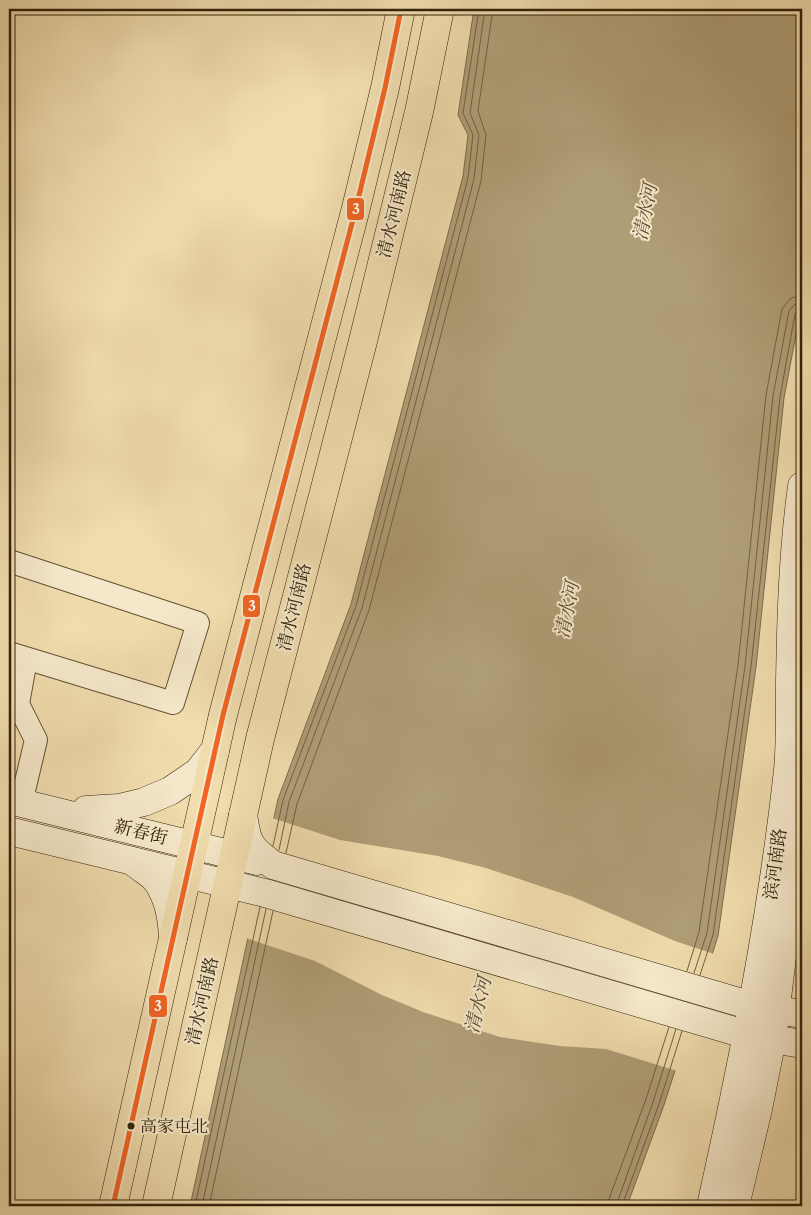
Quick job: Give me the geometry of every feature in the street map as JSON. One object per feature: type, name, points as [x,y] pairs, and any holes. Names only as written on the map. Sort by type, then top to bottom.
[{"type":"main road","points":[[113,1206],[223,715],[356,208],[385,88],[401,9]]},
{"type":"main road","name":"清水河南路","points":[[156,1206],[260,739],[360,355],[414,132],[440,9]]},
{"type":"main road","name":"滨河南路","points":[[764,1008],[766,931],[788,768],[792,589],[797,521],[802,486]]},
{"type":"main road","points":[[60,812],[119,808],[144,802],[170,792],[198,772],[215,750]]},
{"type":"main road","name":"滨河南路","points":[[735,1206],[758,1109],[760,1037],[764,1008],[792,884],[802,789]]},
{"type":"main road","name":"新春街","points":[[15,801],[273,865],[700,990],[764,1008],[802,1014]]},
{"type":"main road","points":[[243,814],[248,843],[255,852],[273,865]]},
{"type":"main road","name":"新春街","points":[[9,832],[265,893],[688,1018],[760,1037],[802,1044]]},
{"type":"main road","points":[[134,862],[156,880],[165,896],[172,914],[173,938]]},
{"type":"main road","points":[[220,923],[230,908],[251,896],[265,893]]},
{"type":"main road","name":"滨河南路","points":[[711,1206],[760,1037]]},
{"type":"street","points":[[9,561],[198,624],[173,703],[18,656],[17,714],[36,740],[15,801]]},
{"type":"water","name":"清水河","points":[[474,9],[802,9],[802,302],[784,398],[756,667],[718,936],[664,1105],[627,1206],[190,1206],[278,799],[351,604],[463,176],[468,135],[458,115]]},
{"type":"pier","points":[[272,818],[340,840],[438,856],[486,868],[573,897],[675,941],[714,954],[677,1071],[606,1049],[560,1046],[500,1037],[423,1012],[382,995],[315,961],[246,938]]},
{"type":"transit line","name":"3","points":[[113,1206],[223,715],[356,208],[385,88],[401,9]]},
{"type":"place","name":"高家屯北","points":[[131,1126]]}]
